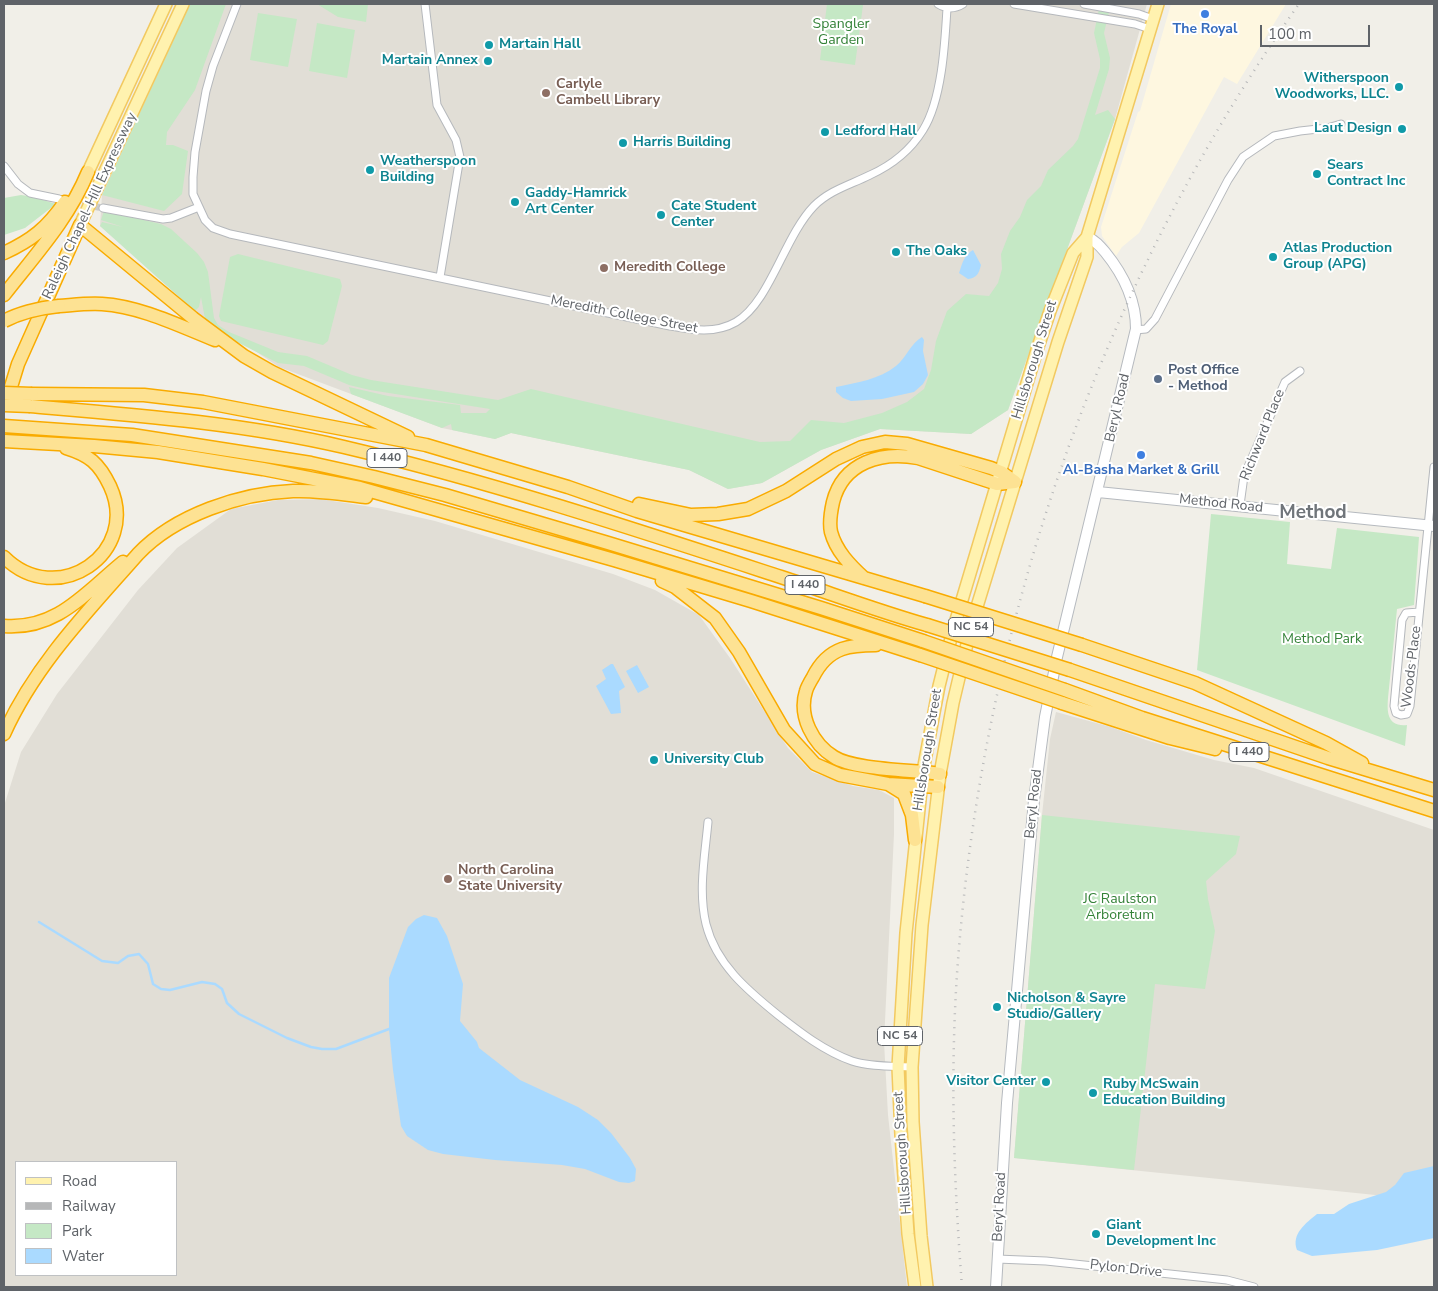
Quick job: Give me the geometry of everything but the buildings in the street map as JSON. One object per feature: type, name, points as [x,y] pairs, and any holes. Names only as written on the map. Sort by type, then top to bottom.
[{"type":"highway","points":[[4,253],[22,245],[50,223],[88,172]]},
{"type":"highway","name":"Raleigh Chapel–Hill Expressway","points":[[4,295],[62,222],[88,172]]},
{"type":"highway","points":[[80,225],[229,346],[272,372],[426,445]]},
{"type":"highway","name":"Raleigh Chapel–Hill Expressway","points":[[4,410],[18,364],[80,225]]},
{"type":"highway","points":[[4,322],[13,316],[59,306],[102,304],[125,308],[162,319],[229,346]]},
{"type":"highway","points":[[4,393],[31,400],[144,395],[203,402],[426,445],[568,487],[637,511],[925,596],[1082,645],[1195,683],[1326,743],[1384,775]]},
{"type":"highway","name":"I 440","points":[[4,405],[31,400],[186,420],[282,435],[343,447],[497,488],[707,553],[1070,670],[1294,747],[1434,790]]},
{"type":"highway","name":"I 440","points":[[4,426],[132,435],[311,463],[445,495],[821,608],[1065,690],[1142,718],[1434,811]]},
{"type":"highway","points":[[4,441],[140,450],[230,463],[360,488],[406,502],[471,518],[751,601],[1170,738],[1289,764]]},
{"type":"highway","points":[[4,557],[18,568],[30,574],[51,578],[68,576],[76,574],[93,564],[107,548],[115,530],[117,510],[114,494],[99,467],[91,458],[80,452],[36,442]]},
{"type":"highway","points":[[568,487],[691,515],[735,512],[761,505],[836,459],[862,447],[885,442],[907,444],[972,462],[999,478]]},
{"type":"highway","points":[[866,580],[844,560],[831,532],[831,509],[834,496],[840,483],[858,465],[884,457],[906,455],[1014,482]]},
{"type":"highway","points":[[4,626],[26,626],[57,616],[126,559],[176,525],[224,503],[265,494],[292,491],[321,491],[406,502]]},
{"type":"highway","points":[[4,734],[28,690],[56,649],[145,546]]},
{"type":"highway","points":[[614,560],[675,587],[715,618],[739,652],[784,730],[815,764],[840,775],[888,784],[938,788]]},
{"type":"highway","points":[[889,645],[856,646],[840,649],[819,664],[806,691],[804,708],[807,725],[820,747],[836,758],[862,766],[940,774]]},
{"type":"highway","points":[[888,784],[904,794],[912,815],[914,840]]},
{"type":"main road","name":"Raleigh Chapel–Hill Expressway","points":[[88,172],[166,4]]},
{"type":"main road","name":"Raleigh Chapel–Hill Expressway","points":[[80,225],[183,4]]},
{"type":"main road","name":"Hillsborough Street","points":[[927,1287],[921,1236],[912,1067],[922,925],[940,774],[953,703],[972,623],[1014,482],[1087,257],[1087,237],[1158,4]]},
{"type":"main road","name":"Hillsborough Street","points":[[915,1287],[908,1234],[898,1067],[906,933],[914,840],[923,771],[939,686],[949,645],[1050,311],[1073,253],[1087,237]]},
{"type":"street","name":"Meredith College Street","points":[[237,4],[213,66],[195,152],[193,194],[205,220],[213,228],[230,234],[695,330],[714,330],[731,324],[748,313],[756,303],[798,226],[814,206],[835,190],[869,176],[891,164],[903,155],[919,137],[925,128],[934,102],[945,41],[947,8]]},
{"type":"street","points":[[425,4],[438,105],[456,140],[460,157],[440,276]]},
{"type":"street","points":[[938,4],[947,8],[954,8],[963,4]]},
{"type":"street","points":[[1014,4],[1127,23],[1152,24]]},
{"type":"street","points":[[1084,4],[1139,14],[1152,24]]},
{"type":"street","points":[[1136,330],[1146,329],[1155,318],[1220,194],[1235,167],[1243,157],[1274,136],[1341,124]]},
{"type":"street","points":[[4,166],[18,184],[30,193],[59,199]]},
{"type":"street","points":[[103,208],[163,219],[171,218],[199,207]]},
{"type":"street","name":"Beryl Road","points":[[996,1287],[1007,1103],[1039,759],[1057,657],[1136,330],[1134,306],[1124,280],[1098,244],[1087,237]]},
{"type":"street","name":"Richward Place","points":[[1240,505],[1244,476],[1285,382],[1300,371]]},
{"type":"street","name":"Woods Place","points":[[1419,612],[1406,613],[1402,620],[1394,706],[1396,713],[1401,715],[1406,714],[1410,706],[1419,612],[1431,526],[1434,467]]},
{"type":"street","name":"Method Road","points":[[1098,492],[1431,526]]},
{"type":"street","points":[[708,822],[703,881],[703,905],[706,925],[717,952],[743,987],[804,1036],[824,1048],[854,1062],[912,1067]]},
{"type":"street","name":"Pylon Drive","points":[[998,1259],[1046,1261],[1219,1279],[1254,1287]]},
{"type":"shaded area","name":"Meredith College","points":[[190,4],[1147,4],[1115,119],[1008,410],[971,434],[880,429],[821,450],[762,483],[728,489],[689,470],[511,433],[495,439],[442,428],[279,367],[195,311],[100,226],[102,195]]},
{"type":"shaded area","points":[[1171,4],[1286,4],[1237,84],[1224,77],[1139,233],[1122,247],[1116,256],[1102,236],[1101,227],[1138,112],[1140,111]]},
{"type":"shaded area","name":"North Carolina State University","points":[[320,499],[378,508],[435,521],[613,574],[655,590],[699,615],[730,658],[788,748],[812,772],[853,786],[879,790],[894,798],[884,1042],[888,1115],[907,1287],[4,1287],[4,806],[21,752],[57,694],[138,590],[177,548],[231,509],[278,500]]},
{"type":"shaded area","points":[[1056,712],[1111,727],[1146,740],[1214,760],[1254,768],[1434,830],[1434,1201],[1014,1158],[1042,815],[1050,739]]},
{"type":"green space","points":[[190,4],[226,4],[195,90],[167,132],[166,145],[173,145],[188,151],[182,194],[164,211],[102,195]]},
{"type":"green space","points":[[317,4],[368,4],[366,22],[338,17]]},
{"type":"green space","name":"Spangler Garden","points":[[827,4],[863,5],[855,65],[820,60]]},
{"type":"green space","points":[[1100,4],[1111,4],[1104,33],[1110,58],[1109,69],[1095,115],[1108,110],[1115,119],[1008,410],[971,434],[880,429],[821,450],[762,483],[728,489],[689,470],[511,433],[495,439],[452,430],[451,424],[442,428],[351,394],[349,387],[388,396],[460,405],[461,413],[486,413],[490,409],[370,390],[349,385],[304,366],[278,363],[220,331],[205,319],[201,297],[199,307],[195,311],[100,226],[102,222],[123,227],[101,220],[104,211],[161,224],[171,229],[204,262],[208,272],[214,318],[218,325],[229,332],[278,352],[307,356],[352,375],[371,380],[498,400],[531,389],[760,442],[790,441],[811,420],[844,423],[882,413],[907,402],[924,389],[931,370],[936,341],[947,311],[966,294],[989,296],[998,283],[1002,269],[1001,254],[1010,231],[1020,217],[1027,200],[1041,186],[1048,170],[1078,139],[1100,68],[1100,59],[1094,33]]},
{"type":"green space","points":[[258,13],[297,19],[288,67],[250,60]]},
{"type":"green space","points":[[317,23],[355,30],[347,78],[309,71]]},
{"type":"green space","points":[[21,195],[41,198],[56,204],[25,228],[4,235],[4,198]]},
{"type":"green space","points":[[238,254],[340,279],[342,286],[328,341],[323,345],[221,321],[219,316],[230,257]]},
{"type":"green space","name":"Method Park","points":[[1211,514],[1290,522],[1287,564],[1331,569],[1337,528],[1419,537],[1414,605],[1397,609],[1388,698],[1388,713],[1392,721],[1395,724],[1407,725],[1405,746],[1197,670]]},
{"type":"green space","name":"JC Raulston Arboretum","points":[[1042,815],[1240,836],[1236,854],[1206,881],[1215,931],[1205,989],[1155,984],[1134,1170],[1014,1158]]},
{"type":"water","points":[[973,250],[981,265],[977,275],[974,278],[968,279],[959,273],[965,257]]},
{"type":"water","points":[[922,337],[924,340],[923,351],[928,375],[923,384],[914,392],[882,399],[851,401],[843,398],[836,392],[836,387],[868,380],[890,370],[900,363]]},
{"type":"water","points":[[613,664],[625,687],[619,691],[621,713],[611,714],[596,686],[606,679],[602,670]]},
{"type":"water","points":[[637,665],[649,687],[638,693],[626,671]]},
{"type":"water","points":[[424,915],[437,918],[447,936],[463,984],[460,1021],[477,1042],[479,1048],[520,1080],[578,1107],[598,1120],[611,1133],[630,1158],[636,1169],[635,1181],[629,1183],[619,1182],[585,1169],[562,1165],[443,1154],[428,1150],[407,1136],[401,1126],[393,1070],[389,1029],[389,978],[408,927],[416,919]]},
{"type":"water","points":[[1434,1166],[1434,1238],[1377,1250],[1312,1256],[1297,1250],[1296,1239],[1298,1234],[1304,1225],[1317,1214],[1334,1214],[1349,1204],[1386,1192],[1395,1185],[1404,1173]]},
{"type":"waterway","points":[[39,922],[102,961],[118,963],[128,956],[139,954],[148,964],[153,984],[161,989],[170,990],[202,982],[215,984],[222,989],[227,1003],[239,1014],[287,1038],[311,1047],[336,1049],[389,1029]]},
{"type":"tunnel","points":[[72,202],[103,208]]},
{"type":"railway","points":[[962,1287],[953,1092],[957,974],[970,845],[992,716],[1023,590],[1062,465],[1109,344],[1165,226],[1228,113],[1299,4]]},
{"type":"place","name":"The Royal","points":[[1205,14]]},
{"type":"place","name":"Martain Hall","points":[[489,45]]},
{"type":"place","name":"Martain Annex","points":[[488,61]]},
{"type":"place","name":"Witherspoon Woodworks, LLC.","points":[[1399,87]]},
{"type":"place","name":"Carlyle Cambell Library","points":[[546,93]]},
{"type":"place","name":"Laut Design","points":[[1402,129]]},
{"type":"place","name":"Ledford Hall","points":[[825,132]]},
{"type":"place","name":"Harris Building","points":[[623,143]]},
{"type":"place","name":"Weatherspoon Building","points":[[370,170]]},
{"type":"place","name":"Sears Contract Inc","points":[[1317,174]]},
{"type":"place","name":"Gaddy-Hamrick Art Center","points":[[515,202]]},
{"type":"place","name":"Cate Student Center","points":[[661,215]]},
{"type":"place","name":"The Oaks","points":[[896,252]]},
{"type":"place","name":"Atlas Production Group (APG)","points":[[1273,257]]},
{"type":"place","name":"Meredith College","points":[[604,268]]},
{"type":"place","name":"Post Office - Method","points":[[1158,379]]},
{"type":"place","name":"Al-Basha Market & Grill","points":[[1141,455]]},
{"type":"place","name":"University Club","points":[[654,760]]},
{"type":"place","name":"North Carolina State University","points":[[448,879]]},
{"type":"place","name":"Nicholson & Sayre Studio/Gallery","points":[[997,1007]]},
{"type":"place","name":"Visitor Center","points":[[1046,1082]]},
{"type":"place","name":"Ruby McSwain Education Building","points":[[1093,1093]]},
{"type":"place","name":"Giant Development Inc","points":[[1096,1234]]},
{"type":"district","name":"Method","points":[[1313,513]]}]
